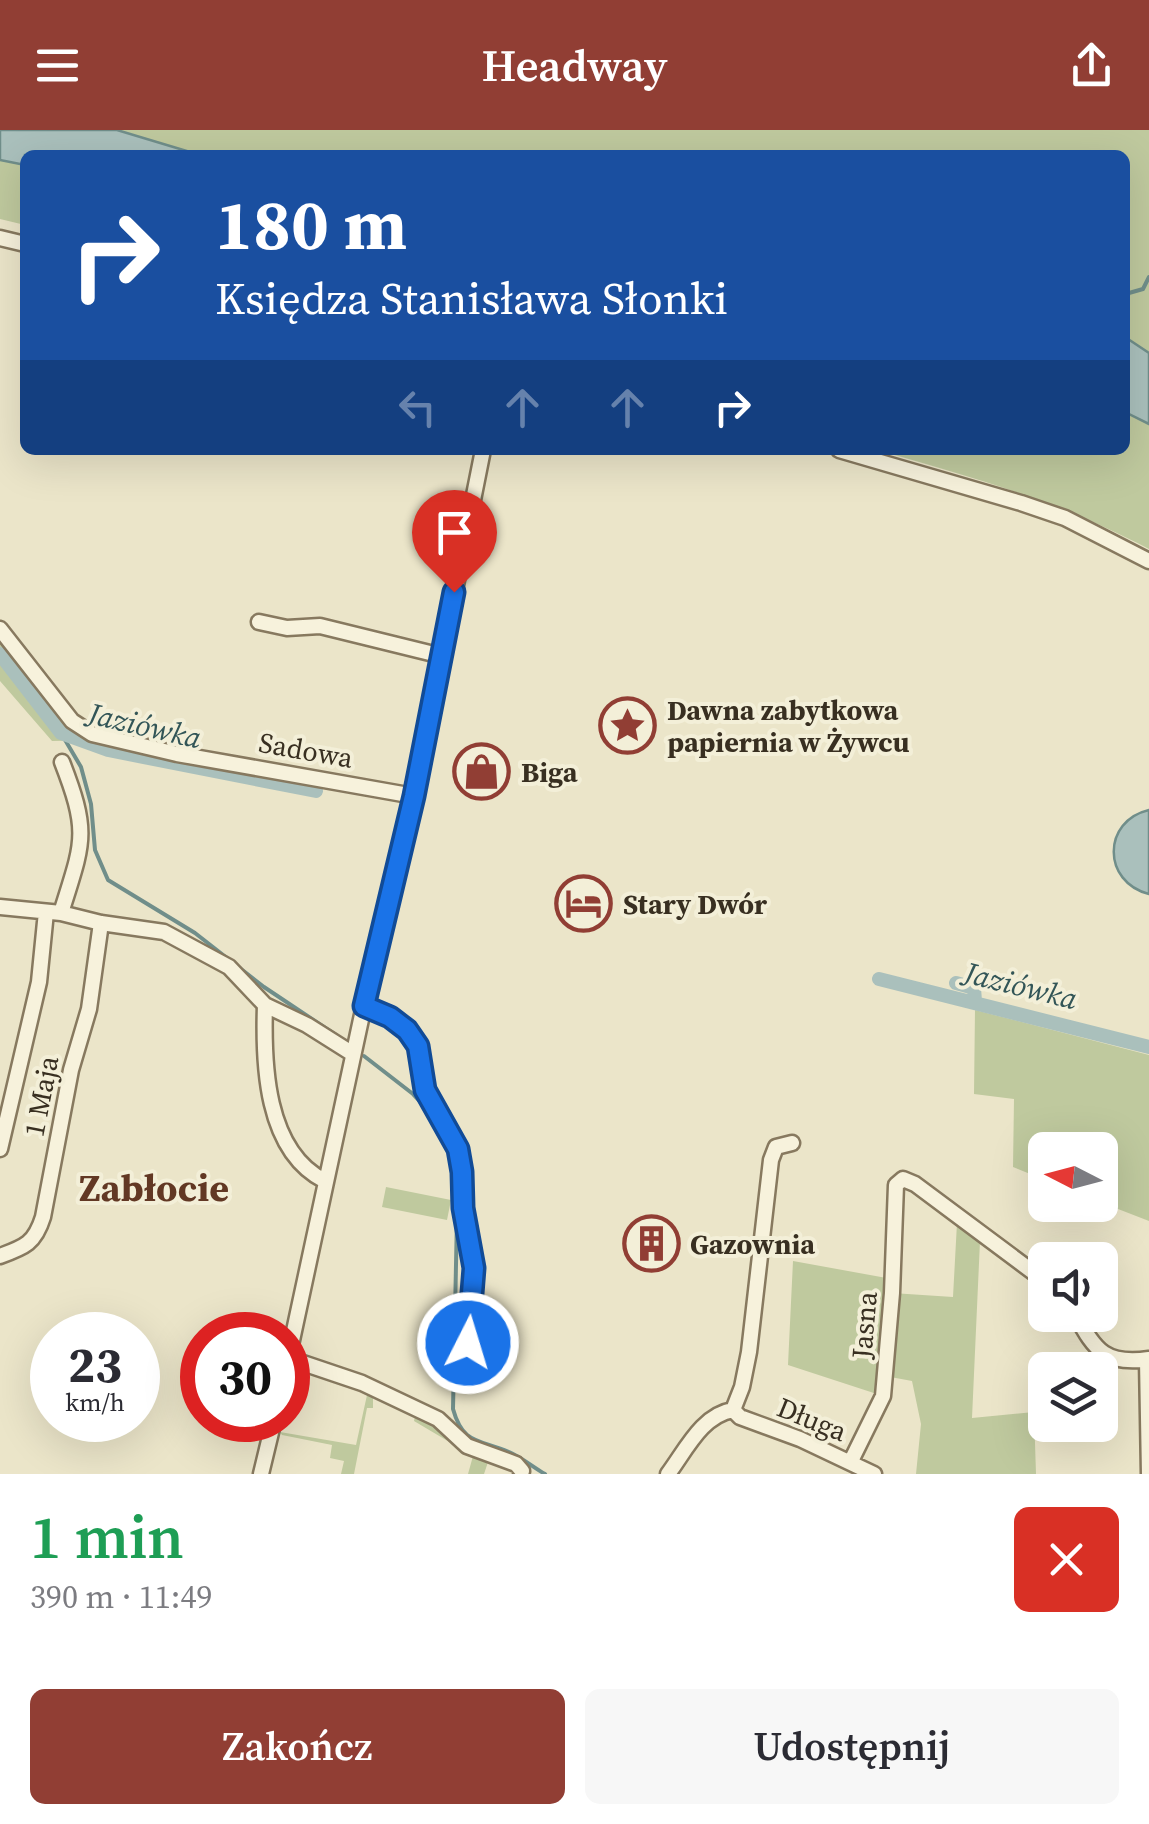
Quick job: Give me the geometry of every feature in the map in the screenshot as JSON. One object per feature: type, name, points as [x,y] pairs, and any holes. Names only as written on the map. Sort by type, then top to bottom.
[{"type":"street","points":[[298,1312],[414,796],[481,455]]},
{"type":"street","points":[[856,455],[1065,518],[1149,561]]},
{"type":"street","points":[[260,622],[287,628],[320,626],[442,656]]},
{"type":"street","name":"Sadowa","points":[[0,630],[72,721],[92,734],[178,754],[414,796]]},
{"type":"street","points":[[0,1149],[53,912],[78,862],[82,829],[75,795],[62,762]]},
{"type":"street","points":[[0,908],[53,912],[100,923],[143,927],[178,938],[228,966],[266,1005],[353,1054]]},
{"type":"street","name":"1 Maja","points":[[0,1256],[37,1238],[71,1070],[90,1009],[100,923]]},
{"type":"street","points":[[266,1005],[265,1068],[276,1117],[303,1165],[326,1181]]},
{"type":"street","points":[[364,1006],[390,1017],[407,1030],[418,1046],[425,1090],[458,1149],[474,1268],[468,1343]]},
{"type":"street","points":[[668,1474],[706,1422],[717,1412],[733,1410],[742,1387],[772,1160],[776,1147],[792,1143]]},
{"type":"street","name":"Jasna","points":[[851,1462],[883,1396],[896,1185],[903,1180],[914,1184],[1028,1268]]},
{"type":"street","points":[[1088,1332],[1104,1355],[1118,1362],[1148,1360],[1148,1474]]},
{"type":"street","points":[[310,1366],[362,1383],[438,1419],[468,1446],[516,1464],[522,1471]]},
{"type":"street","name":"Długa","points":[[733,1410],[740,1417],[874,1474]]},
{"type":"street","points":[[262,1474],[269,1442]]},
{"type":"green space","points":[[117,130],[1149,130],[1149,353],[1130,340],[1130,150],[183,150]]},
{"type":"green space","points":[[0,160],[20,164],[20,224],[0,219]]},
{"type":"green space","points":[[1130,414],[1149,424],[1149,549],[1049,504],[894,455],[1130,455]]},
{"type":"green space","points":[[0,629],[83,722],[103,730],[104,740],[52,741],[0,681]]},
{"type":"green space","points":[[975,1010],[1149,1055],[1149,1221],[1118,1209],[1118,1132],[1028,1132],[1028,1173],[1013,1167],[1014,1099],[974,1094]]},
{"type":"green space","points":[[386,1187],[451,1200],[447,1220],[382,1207]]},
{"type":"green space","points":[[957,1223],[980,1241],[972,1418],[1028,1413],[1028,1442],[1035,1442],[1036,1474],[916,1474],[921,1424],[912,1381],[885,1376],[883,1396],[788,1365],[793,1261],[892,1279],[892,1293],[953,1297]]},
{"type":"green space","points":[[369,1386],[440,1420],[489,1459],[484,1474],[468,1474],[473,1456],[414,1421],[416,1412],[373,1397],[373,1408],[367,1408],[354,1474],[341,1474],[344,1461],[330,1458],[332,1445],[310,1441],[310,1437],[356,1445]]},
{"type":"water","points":[[0,130],[117,130],[183,150],[20,150],[20,164],[0,160]]},
{"type":"water","points":[[1130,340],[1149,353],[1149,424],[1130,414]]},
{"type":"water","points":[[1149,810],[1149,894],[1123,877],[1114,852],[1123,826]]},
{"type":"waterway","points":[[1130,293],[1143,289],[1149,277]]},
{"type":"waterway","name":"Jaziówka","points":[[0,654],[61,733],[108,750],[316,791]]},
{"type":"waterway","points":[[61,733],[81,767],[91,804],[95,850],[108,880],[195,933],[264,987],[336,1035]]},
{"type":"waterway","name":"Jaziówka","points":[[879,979],[1149,1047]]},
{"type":"waterway","points":[[956,983],[974,988],[975,1001]]},
{"type":"waterway","points":[[364,1056],[431,1113]]},
{"type":"waterway","points":[[450,1148],[457,1217],[453,1409],[467,1435],[514,1454],[545,1474]]},
{"type":"place","name":"Dawna zabytkowa papiernia w Żywcu","points":[[628,726]]},
{"type":"place","name":"Biga","points":[[482,772]]},
{"type":"place","name":"Stary Dwór","points":[[584,904]]},
{"type":"place","name":"Gazownia","points":[[651,1244]]},
{"type":"district","name":"Zabłocie","points":[[154,1188]]},
{"type":"route","points":[[454,592],[414,796],[364,1006],[390,1017],[407,1030],[418,1046],[425,1090],[458,1149],[474,1268],[468,1343]]}]
